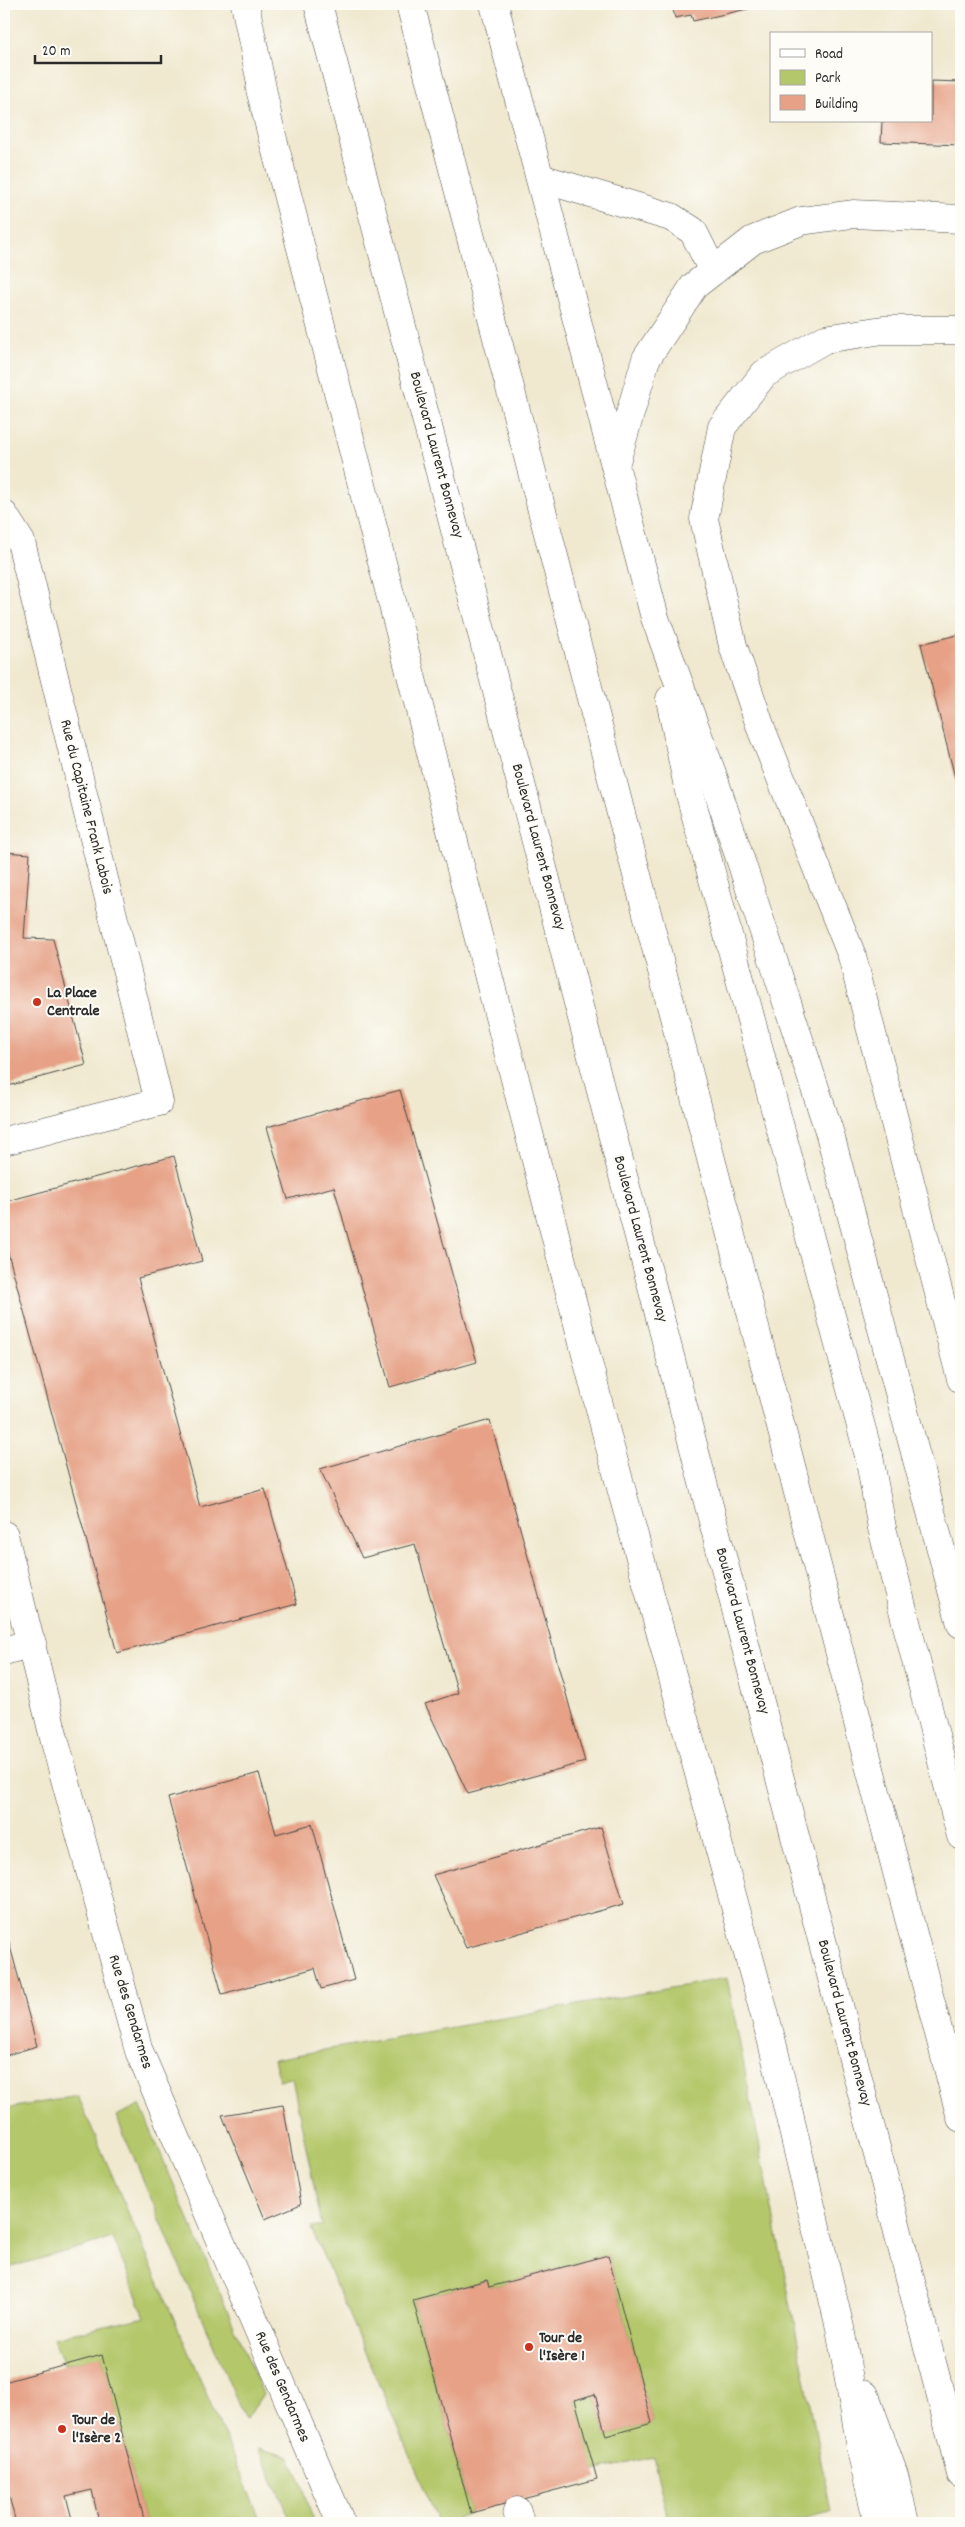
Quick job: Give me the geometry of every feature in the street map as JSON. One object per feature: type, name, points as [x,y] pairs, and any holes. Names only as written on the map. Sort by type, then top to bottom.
[{"type":"main road","points":[[236,4],[267,113],[608,1440],[771,2038],[840,2328],[863,2459],[878,2523]]},
{"type":"main road","points":[[245,4],[267,113]]},
{"type":"main road","name":"Boulevard Laurent Bonnevay","points":[[318,4],[961,2474]]},
{"type":"main road","points":[[410,4],[961,2118]]},
{"type":"main road","points":[[494,4],[655,618],[688,788],[869,1456],[882,1528],[961,1836]]},
{"type":"main road","points":[[540,178],[671,217],[693,231],[713,271]]},
{"type":"main road","points":[[615,465],[646,360],[694,286],[753,240],[801,221],[853,214],[961,219]]},
{"type":"main road","points":[[961,330],[883,330],[825,339],[764,374],[722,427],[704,519],[733,646],[762,731],[852,956],[961,1379]]},
{"type":"main road","name":"Rue du Capitaine Frank Labois","points":[[4,515],[21,542],[159,1102],[4,1141]]},
{"type":"main road","points":[[655,618],[713,776],[829,1131],[961,1624]]},
{"type":"main road","name":"Rue des Gendarmes","points":[[4,1535],[55,1742],[139,2051],[341,2523]]},
{"type":"main road","points":[[4,1651],[32,1644]]},
{"type":"main road","points":[[840,2328],[894,2475],[905,2523]]},
{"type":"green space","points":[[727,1978],[831,2512],[784,2523],[669,2523],[653,2457],[594,2471],[575,2400],[595,2394],[606,2436],[652,2423],[608,2255],[489,2287],[487,2280],[413,2300],[471,2513],[448,2523],[439,2523],[311,2228],[322,2226],[292,2078],[279,2080],[274,2059]]},
{"type":"green space","points":[[78,2096],[262,2523],[145,2523],[102,2356],[64,2365],[53,2338],[145,2317],[113,2238],[4,2269],[4,2109]]},
{"type":"green space","points":[[140,2105],[263,2394],[245,2420],[116,2116]]},
{"type":"green space","points":[[258,2448],[290,2457],[305,2491],[313,2523],[292,2523]]},
{"type":"building","points":[[672,4],[751,4],[752,8],[693,21],[691,15],[675,18]]},
{"type":"building","points":[[932,81],[961,82],[961,145],[881,142],[882,122],[932,122]]},
{"type":"building","points":[[961,634],[961,801],[921,644]]},
{"type":"building","name":"La Place Centrale","points":[[4,852],[30,854],[24,938],[53,939],[86,1065],[4,1087]]},
{"type":"building","points":[[400,1090],[477,1362],[390,1387],[334,1187],[288,1199],[267,1127]]},
{"type":"building","points":[[174,1156],[202,1261],[138,1278],[200,1507],[265,1489],[297,1604],[117,1653],[4,1238],[4,1202]]},
{"type":"building","points":[[490,1420],[585,1762],[468,1794],[425,1704],[458,1693],[415,1544],[362,1558],[320,1469]]},
{"type":"building","points":[[259,1773],[276,1834],[312,1824],[354,1980],[321,1989],[315,1968],[222,1994],[168,1798]]},
{"type":"building","points":[[601,1827],[624,1904],[466,1948],[433,1875]]},
{"type":"building","points":[[4,1924],[37,2046],[4,2056]]},
{"type":"building","points":[[283,2105],[301,2204],[265,2219],[222,2115]]},
{"type":"building","name":"Tour de l'Isère 1","points":[[608,2255],[652,2423],[606,2436],[595,2394],[575,2400],[597,2479],[471,2513],[413,2300],[487,2280],[489,2287]]},
{"type":"building","name":"Tour de l'Isère 2","points":[[102,2355],[145,2523],[99,2523],[92,2490],[66,2496],[73,2523],[16,2523],[4,2477],[4,2382]]},
{"type":"place","name":"La Place Centrale","points":[[37,1002]]},
{"type":"place","name":"Tour de l'Isère 1","points":[[529,2347]]},
{"type":"place","name":"Tour de l'Isère 2","points":[[62,2429]]}]
